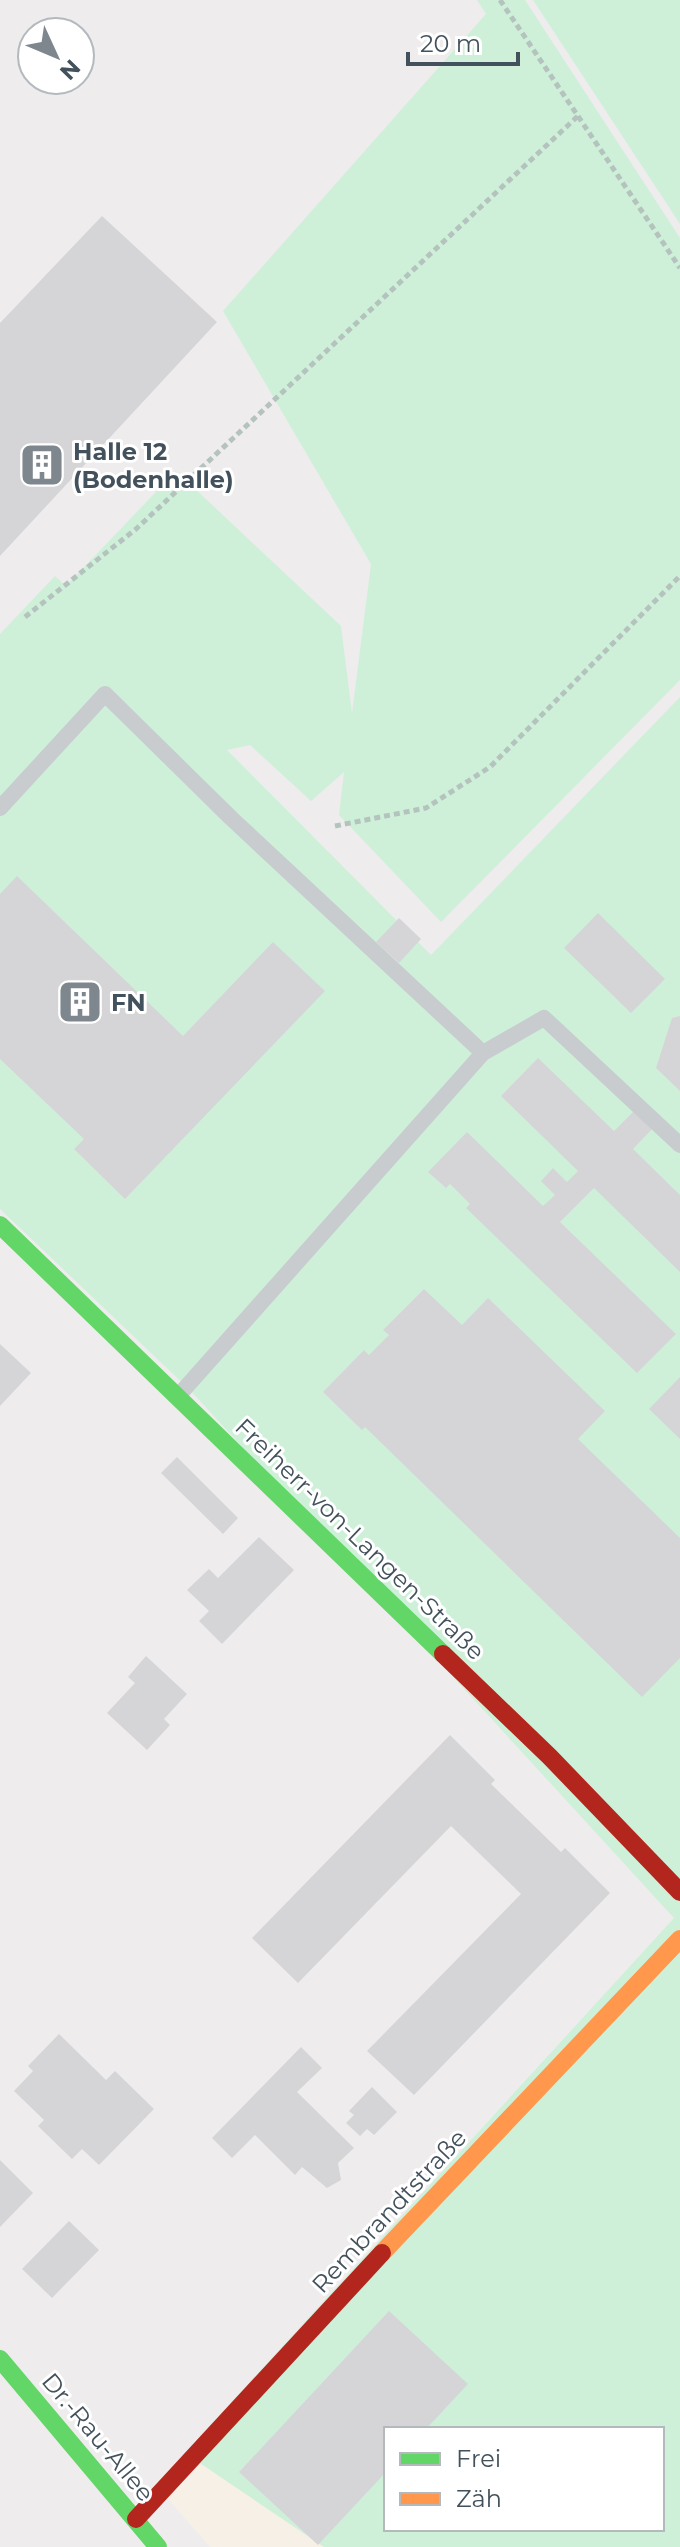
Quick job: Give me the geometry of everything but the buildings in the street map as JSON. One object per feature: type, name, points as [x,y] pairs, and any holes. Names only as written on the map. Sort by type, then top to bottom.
[{"type":"street","name":"Freiherr-von-Langen-Straße","points":[[0,1225],[550,1757],[680,1892]]},
{"type":"street","name":"Rembrandtstraße","points":[[136,2519],[417,2215],[680,1939]]},
{"type":"street","name":"Dr.-Rau-Allee","points":[[0,2359],[158,2547]]},
{"type":"lane","points":[[0,808],[105,694],[231,818],[483,1053]]},
{"type":"lane","points":[[179,1396],[483,1053],[544,1018],[680,1145]]},
{"type":"path","points":[[500,0],[680,268]]},
{"type":"path","points":[[25,617],[136,529],[578,116]]},
{"type":"path","points":[[335,826],[426,808],[490,767],[680,576]]},
{"type":"shaded area","points":[[185,2453],[324,2547],[210,2547],[155,2484]]},
{"type":"green space","points":[[477,0],[525,0],[680,238],[680,680],[441,922],[339,815],[344,772],[311,801],[250,745],[227,750],[431,955],[680,697],[680,2547],[324,2547],[185,2453],[674,1918],[191,1391],[0,1209],[0,634],[55,576],[66,586],[176,471],[341,626],[352,713],[371,564],[223,311],[486,14]]},
{"type":"green space","points":[[533,0],[680,0],[680,224]]},
{"type":"traffic: fast","points":[[0,1225],[443,1654]]},
{"type":"traffic: fast","points":[[0,2359],[158,2547]]},
{"type":"traffic: slow","points":[[382,2253],[680,1939]]},
{"type":"traffic: jam","points":[[443,1654],[550,1757],[680,1892]]},
{"type":"traffic: jam","points":[[136,2519],[382,2253]]},
{"type":"place","name":"Halle 12 (Bodenhalle)","points":[[42,465]]},
{"type":"place","name":"FN","points":[[80,1002]]}]
